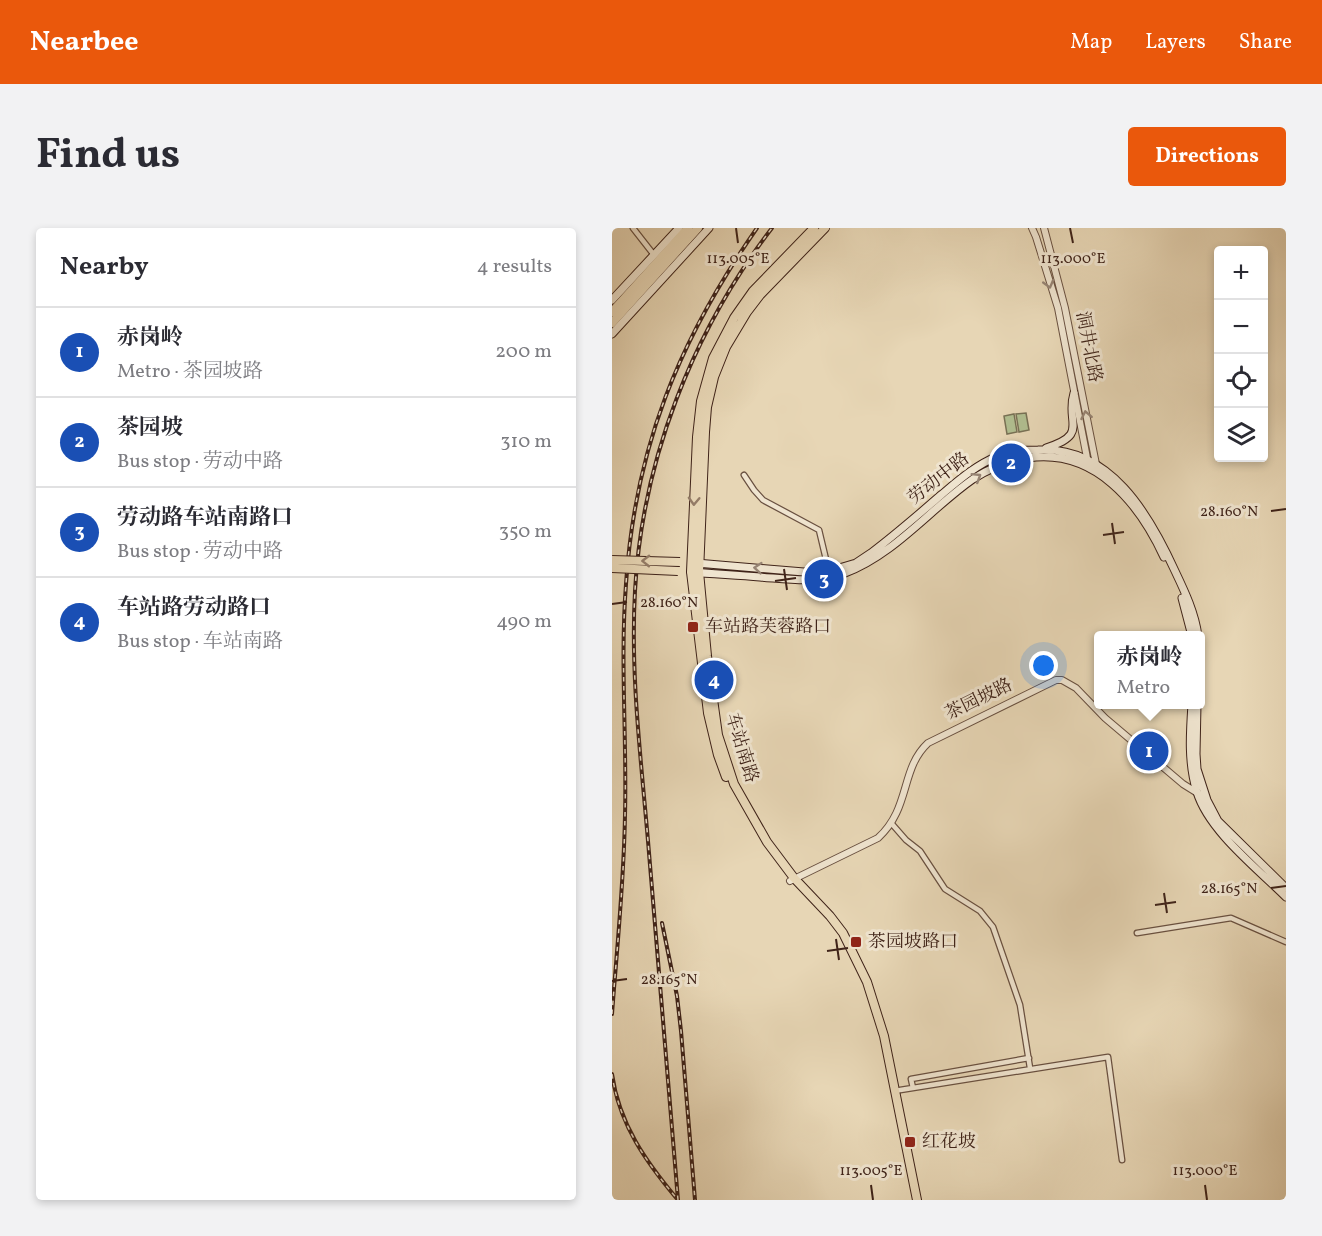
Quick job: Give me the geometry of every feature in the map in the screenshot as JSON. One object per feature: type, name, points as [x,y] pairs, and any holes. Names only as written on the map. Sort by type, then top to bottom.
[{"type":"main road","points":[[612,300],[679,228]]},
{"type":"main road","points":[[612,312],[688,228]]},
{"type":"main road","points":[[612,323],[698,228]]},
{"type":"main road","points":[[612,334],[709,228]]},
{"type":"main road","name":"车站南路","points":[[813,228],[753,291],[726,332],[713,358],[698,418],[695,572],[713,713],[723,753],[742,800],[767,842],[792,880],[840,937],[864,984],[880,1037],[915,1200]]},
{"type":"main road","name":"车站南路","points":[[697,532],[706,420],[710,392],[719,362],[735,331],[760,295],[825,228]]},
{"type":"main road","points":[[1040,450],[1065,441],[1072,433],[1074,423],[1071,401],[1074,393]]},
{"type":"main road","name":"劳动中路","points":[[612,560],[680,561],[830,575],[871,553],[975,468],[1007,453],[1060,451],[1087,458],[1098,472],[1120,490],[1151,531],[1183,600],[1191,631]]},
{"type":"main road","name":"劳动中路","points":[[612,568],[803,580],[856,569],[876,558],[968,483],[994,467],[1017,460],[1039,457],[1061,459],[1092,465],[1127,491],[1154,527],[1187,597],[1194,614],[1197,631]]},
{"type":"main road","points":[[1192,709],[1190,755],[1197,792],[1214,825],[1286,897]]},
{"type":"main road","points":[[1197,709],[1197,769],[1207,800],[1218,821],[1286,888]]},
{"type":"main road","name":"车站南路","points":[[792,880],[830,916],[848,942],[867,982],[880,1022],[915,1200]]},
{"type":"street","points":[[633,228],[654,255]]},
{"type":"street","name":"洞井北路","points":[[1032,228],[1058,308],[1087,458]]},
{"type":"street","name":"洞井北路","points":[[1044,228],[1060,286],[1092,465]]},
{"type":"street","points":[[744,475],[763,500],[819,531],[830,575]]},
{"type":"street","name":"茶园坡路","points":[[792,880],[878,838],[892,824],[900,807],[915,758],[928,743],[1056,680],[1062,680],[1076,688],[1094,706]]},
{"type":"street","name":"茶园坡路","points":[[1097,709],[1184,784],[1207,800]]},
{"type":"street","points":[[892,824],[920,851],[945,889],[980,911],[993,927],[1020,1005],[1030,1068]]},
{"type":"street","points":[[1137,933],[1231,918],[1286,942]]},
{"type":"street","points":[[894,1091],[1108,1057],[1122,1160]]},
{"type":"street","points":[[913,1088],[911,1079],[1029,1058]]},
{"type":"green space","points":[[1026,413],[1029,430],[1019,432],[1016,414]]},
{"type":"green space","points":[[1014,414],[1017,432],[1007,434],[1004,416]]},
{"type":"railway","points":[[612,1014],[624,840],[624,613],[631,534],[639,486],[651,441],[684,354],[729,270],[757,228]]},
{"type":"railway","points":[[678,1200],[635,689],[635,591],[648,494],[676,399],[718,310],[772,228]]},
{"type":"railway","points":[[662,923],[677,996],[695,1200]]},
{"type":"railway","points":[[612,1074],[621,1109],[636,1142],[678,1200]]},
{"type":"place","name":"茶园坡","points":[[1011,463]]},
{"type":"place","name":"劳动路车站南路口","points":[[824,579]]},
{"type":"place","name":"车站路芙蓉路口","points":[[693,627]]},
{"type":"place","name":"车站路劳动路口","points":[[714,680]]},
{"type":"place","name":"赤岗岭","points":[[1149,751]]},
{"type":"place","name":"茶园坡路口","points":[[856,942]]},
{"type":"place","name":"红花坡","points":[[910,1142]]}]
